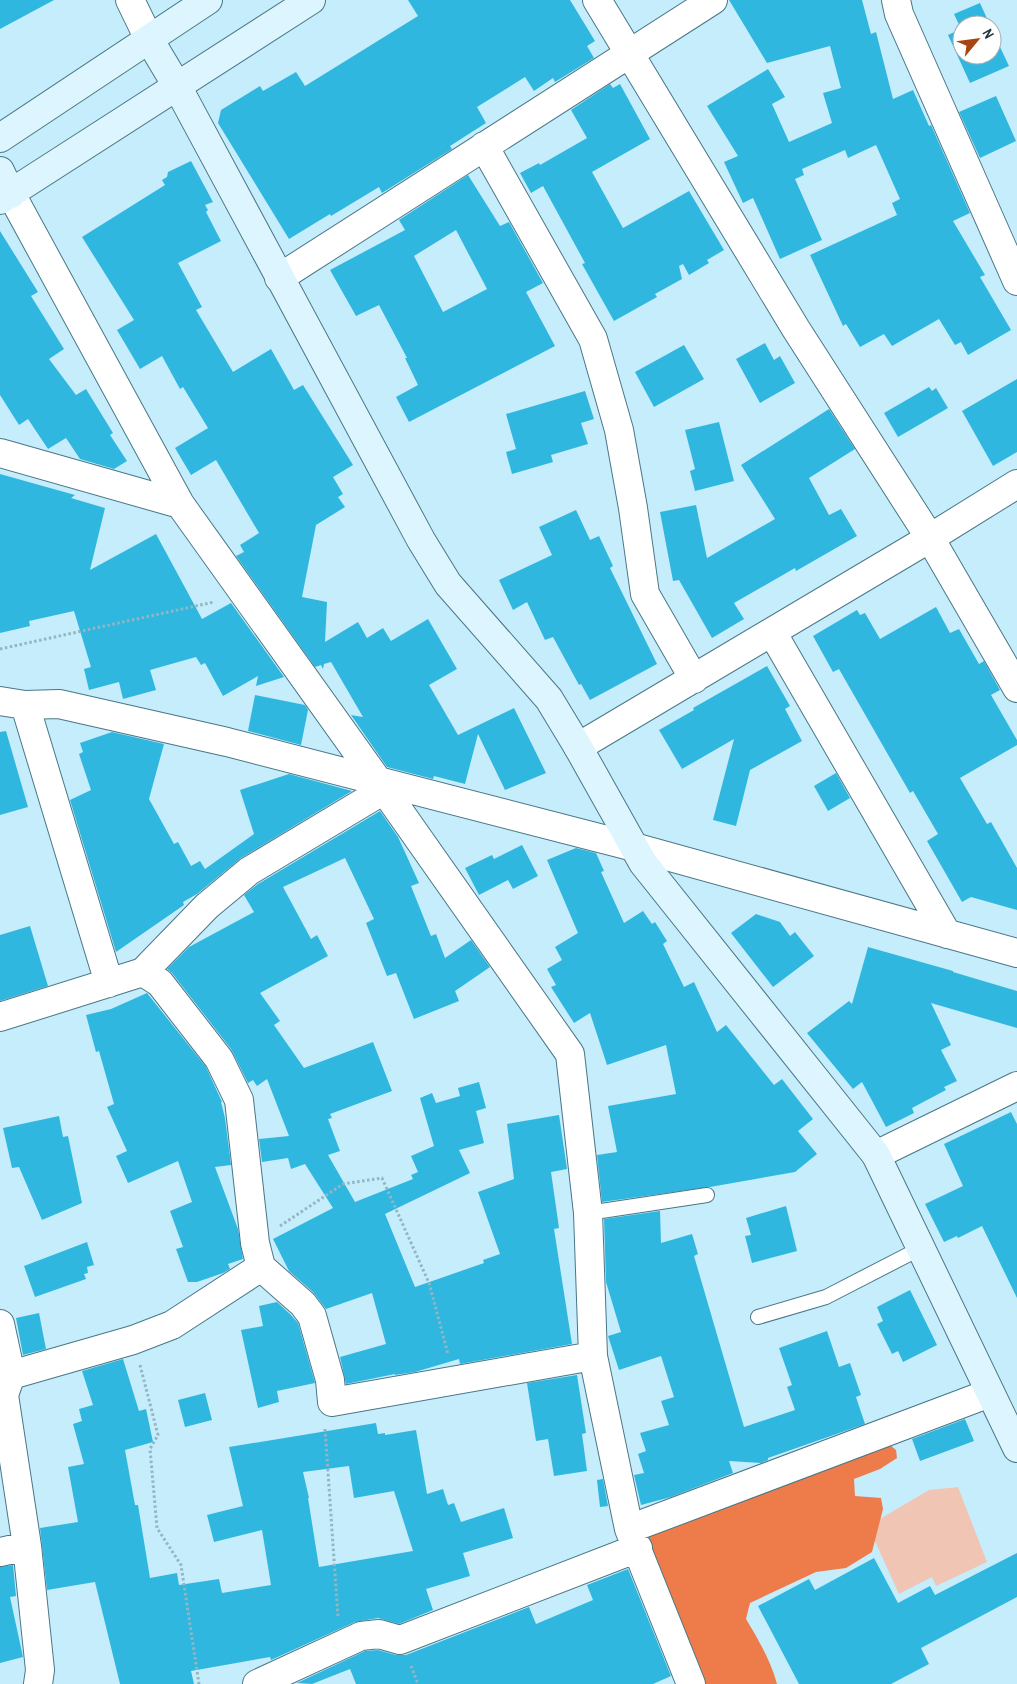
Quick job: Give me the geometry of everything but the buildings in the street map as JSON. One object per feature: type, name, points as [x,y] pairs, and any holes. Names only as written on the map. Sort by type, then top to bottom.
[{"type":"street","points":[[130,0],[421,540],[448,584],[549,699],[578,747],[642,863],[876,1155],[1017,1448]]},
{"type":"street","points":[[0,138],[208,0]]},
{"type":"street","points":[[311,0],[177,86],[4,188],[180,504],[570,1054],[588,1213],[593,1356],[633,1539],[692,1684]]},
{"type":"street","points":[[597,0],[796,329],[930,538],[1017,688]]},
{"type":"street","points":[[279,278],[713,0]]},
{"type":"street","points":[[896,0],[898,14],[1017,282]]},
{"type":"street","points":[[484,146],[592,339],[618,430],[634,508],[645,594],[694,679]]},
{"type":"street","points":[[0,453],[180,504]]},
{"type":"street","points":[[578,747],[930,538],[1017,484]]},
{"type":"street","points":[[772,632],[946,934]]},
{"type":"street","points":[[110,983],[13,703],[59,704],[227,742],[381,785],[634,847],[1017,953]]},
{"type":"street","points":[[0,1017],[143,972],[207,906],[249,871],[381,785]]},
{"type":"street","points":[[143,972],[160,983],[220,1059],[240,1100],[258,1255],[312,1316],[330,1380],[332,1402],[593,1356]]},
{"type":"street","points":[[876,1155],[1017,1086]]},
{"type":"street","points":[[11,1375],[133,1340],[172,1325],[258,1255]]},
{"type":"street","points":[[0,1324],[11,1375],[4,1395],[27,1546],[40,1670],[38,1684]]},
{"type":"street","points":[[257,1684],[361,1636],[380,1634],[400,1640],[633,1539],[990,1393]]},
{"type":"street","points":[[0,1552],[27,1546]]},
{"type":"lane","points":[[588,1213],[707,1195]]},
{"type":"lane","points":[[758,1317],[826,1298],[921,1248]]},
{"type":"path","points":[[0,648],[244,595]]},
{"type":"path","points":[[258,1255],[344,1184],[382,1178],[429,1283],[455,1380]]},
{"type":"path","points":[[133,1340],[158,1435],[150,1449],[157,1528],[181,1565],[199,1684]]},
{"type":"path","points":[[332,1402],[324,1425],[340,1646]]},
{"type":"shaded area","points":[[889,1444],[896,1450],[897,1458],[880,1469],[854,1479],[855,1496],[881,1498],[883,1509],[872,1552],[846,1568],[816,1572],[750,1603],[746,1619],[760,1642],[777,1684],[705,1684],[646,1534]]},
{"type":"shaded area","points":[[958,1487],[987,1562],[936,1586],[932,1577],[899,1594],[868,1526],[929,1490]]}]
